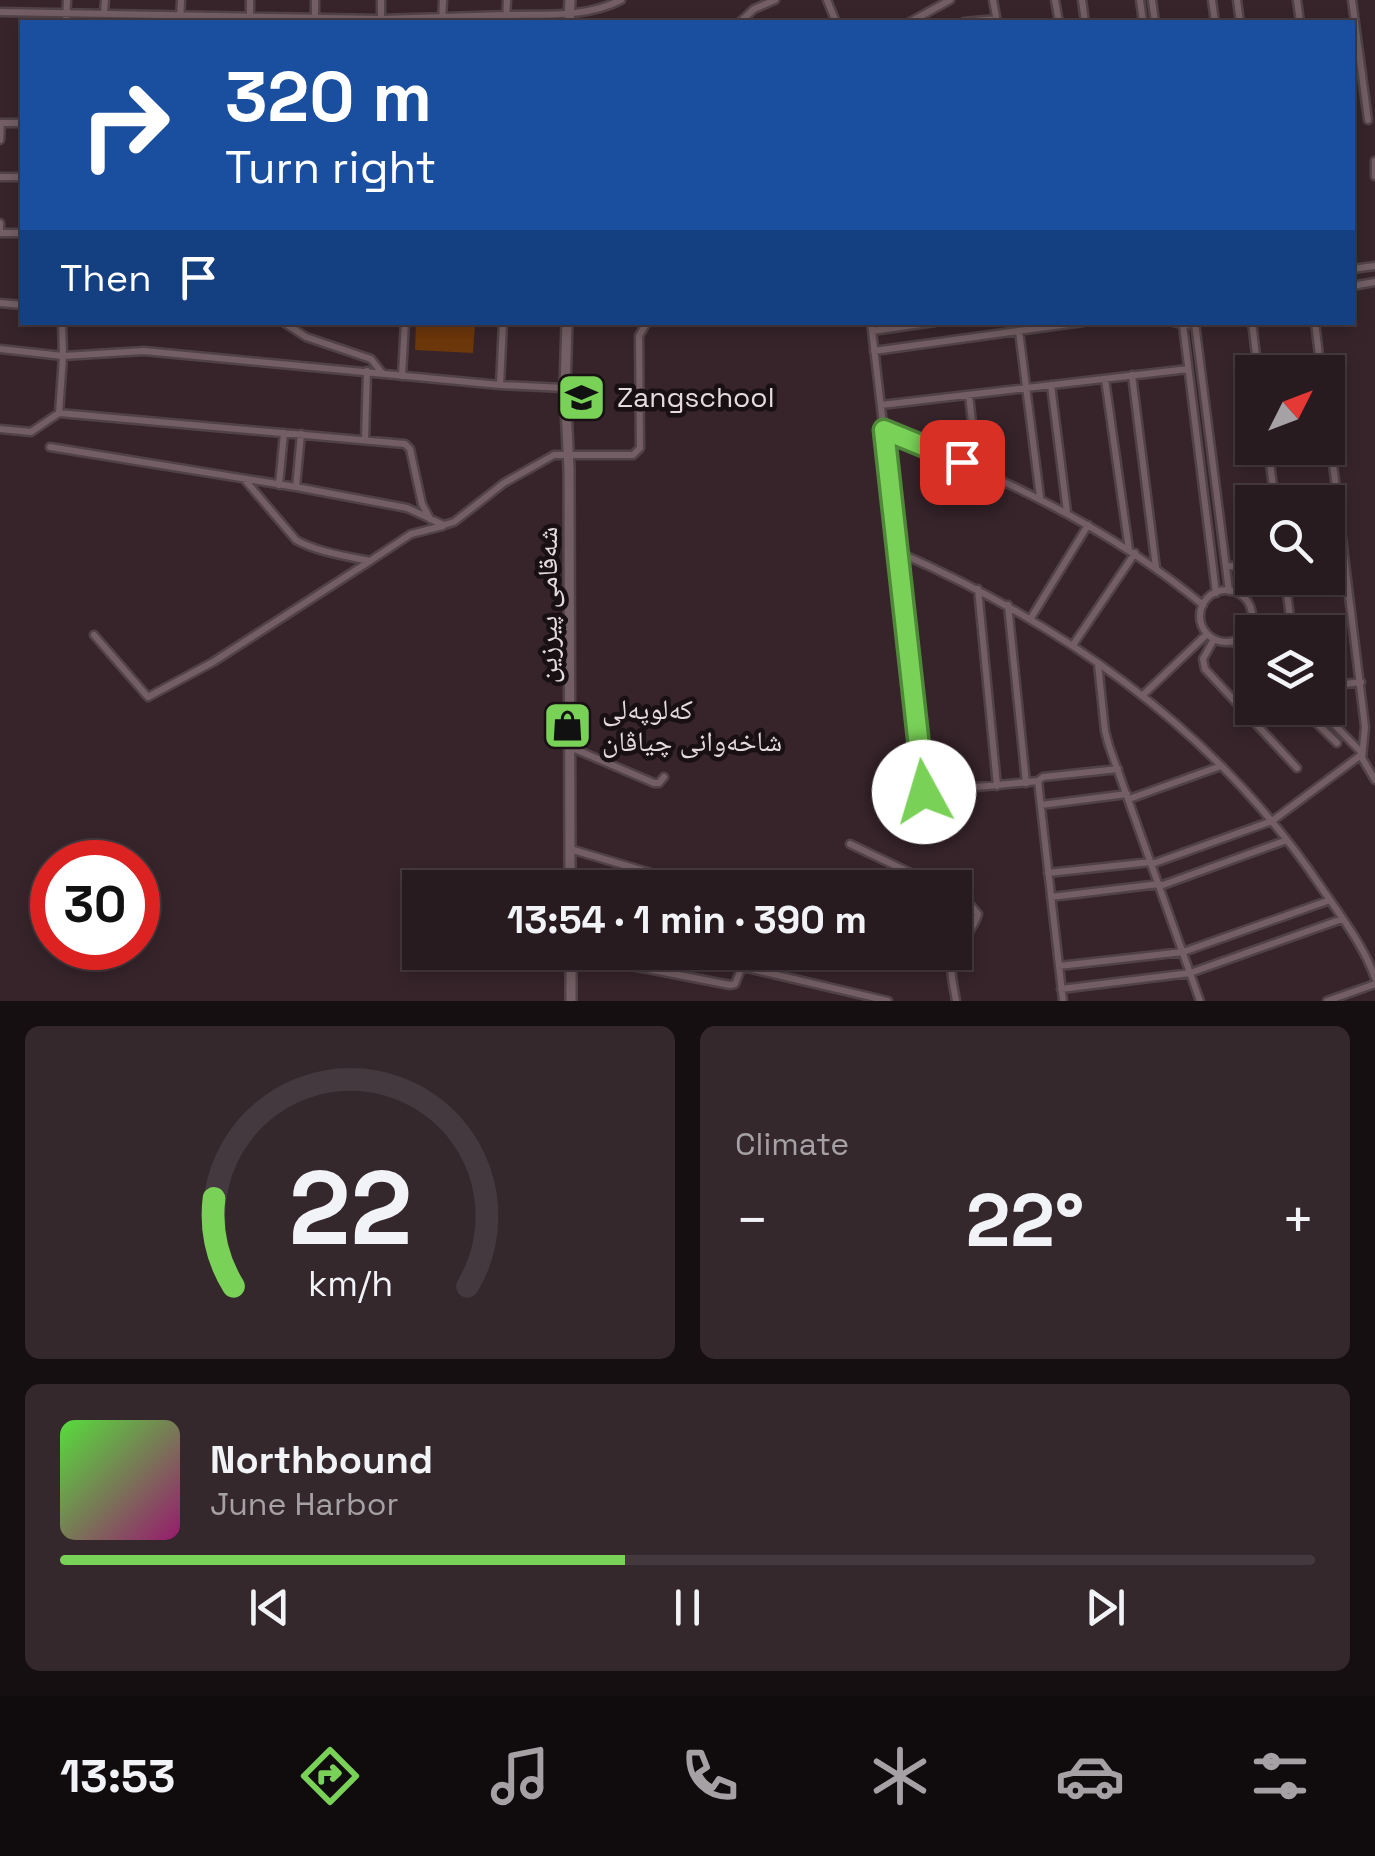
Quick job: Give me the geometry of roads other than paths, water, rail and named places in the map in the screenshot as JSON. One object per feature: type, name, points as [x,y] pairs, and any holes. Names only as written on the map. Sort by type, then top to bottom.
[{"type":"street","points":[[66,18],[67,0]]},
{"type":"street","points":[[104,0],[104,13]]},
{"type":"street","points":[[180,18],[181,0]]},
{"type":"street","points":[[250,0],[250,19]]},
{"type":"street","points":[[0,12],[66,18],[104,13],[315,20],[315,0]]},
{"type":"street","points":[[443,0],[442,20],[569,19],[622,0]]},
{"type":"street","points":[[506,19],[508,0]]},
{"type":"street","points":[[569,19],[570,0]]},
{"type":"street","points":[[746,0],[754,10]]},
{"type":"street","points":[[742,20],[775,0]]},
{"type":"street","points":[[914,20],[950,0]]},
{"type":"street","points":[[1355,22],[1368,120]]},
{"type":"street","points":[[0,123],[0,140]]},
{"type":"street","points":[[1375,161],[1375,176]]},
{"type":"street","points":[[0,223],[0,233]]},
{"type":"street","points":[[59,413],[62,325]]},
{"type":"street","points":[[288,325],[306,337],[370,359],[382,372]]},
{"type":"street","points":[[402,376],[405,325]]},
{"type":"street","points":[[500,385],[502,325]]},
{"type":"street","name":"شەقامی پیرزین","points":[[567,325],[570,870]]},
{"type":"street","points":[[94,635],[148,696],[213,662],[410,534],[454,522],[504,482],[554,454],[632,454],[640,448],[639,336],[645,325]]},
{"type":"street","points":[[902,325],[871,327],[924,792],[1038,782],[1043,777],[1118,769]]},
{"type":"street","points":[[874,351],[1062,325]]},
{"type":"street","points":[[1183,325],[1216,593]]},
{"type":"street","points":[[1196,325],[1229,591]]},
{"type":"street","points":[[1252,325],[1256,355]]},
{"type":"street","points":[[1314,325],[1319,355]]},
{"type":"street","points":[[1019,331],[1040,498]]},
{"type":"street","points":[[0,349],[63,356],[144,352],[566,388]]},
{"type":"street","points":[[881,406],[1188,368]]},
{"type":"street","points":[[365,440],[366,371]]},
{"type":"street","points":[[1132,375],[1156,569]]},
{"type":"street","points":[[1073,645],[1132,552],[1105,378]]},
{"type":"street","points":[[1051,385],[1067,512]]},
{"type":"street","points":[[969,395],[977,468]]},
{"type":"street","points":[[0,429],[31,432],[59,413],[405,444],[410,449],[422,504],[430,519]]},
{"type":"street","points":[[884,430],[977,468],[1067,512],[1132,552],[1203,606]]},
{"type":"street","points":[[280,485],[284,433]]},
{"type":"street","points":[[296,487],[301,434]]},
{"type":"street","points":[[50,447],[407,508],[444,525]]},
{"type":"street","points":[[244,479],[301,543],[370,561]]},
{"type":"street","points":[[1031,618],[1088,525]]},
{"type":"street","points":[[898,552],[1008,605],[1073,645],[1143,695],[1221,766],[1287,840],[1330,900],[1374,976],[1327,1001]]},
{"type":"street","points":[[1345,559],[1366,727],[1362,754],[1375,780]]},
{"type":"street","points":[[1226,567],[1235,566]]},
{"type":"street","points":[[978,590],[997,786]]},
{"type":"street","points":[[1233,641],[1210,636],[1200,620],[1208,598],[1229,591],[1242,596],[1250,615]]},
{"type":"street","points":[[1008,605],[1026,783]]},
{"type":"street","points":[[1143,695],[1210,636]]},
{"type":"street","points":[[1210,636],[1204,669],[1297,768]]},
{"type":"street","points":[[1098,662],[1105,731],[1200,1001]]},
{"type":"street","points":[[1345,684],[1360,682]]},
{"type":"street","points":[[1318,725],[1337,743]]},
{"type":"street","points":[[1334,725],[1362,754]]},
{"type":"street","points":[[570,747],[654,783],[664,777]]},
{"type":"street","points":[[1048,874],[1152,863],[1272,821],[1362,754]]},
{"type":"street","points":[[1041,805],[1128,796],[1221,766]]},
{"type":"street","points":[[1038,782],[1062,1001]]},
{"type":"street","points":[[1051,896],[1160,885],[1287,840]]},
{"type":"street","points":[[850,844],[904,870]]},
{"type":"street","points":[[570,849],[641,870]]},
{"type":"street","points":[[1059,966],[1183,952],[1330,900]]},
{"type":"street","points":[[972,907],[978,914],[972,930]]},
{"type":"street","points":[[1061,989],[1190,973],[1342,919]]},
{"type":"street","points":[[571,970],[571,1001]]},
{"type":"street","points":[[653,970],[730,985],[735,984],[741,970]]},
{"type":"street","points":[[756,970],[888,1001]]},
{"type":"street","points":[[953,970],[956,1001]]},
{"type":"place","name":"Zangschool","points":[[582,397]]},
{"type":"place","name":"کەلوپەلی شاخەوانی چیاڤان","points":[[567,725]]}]
